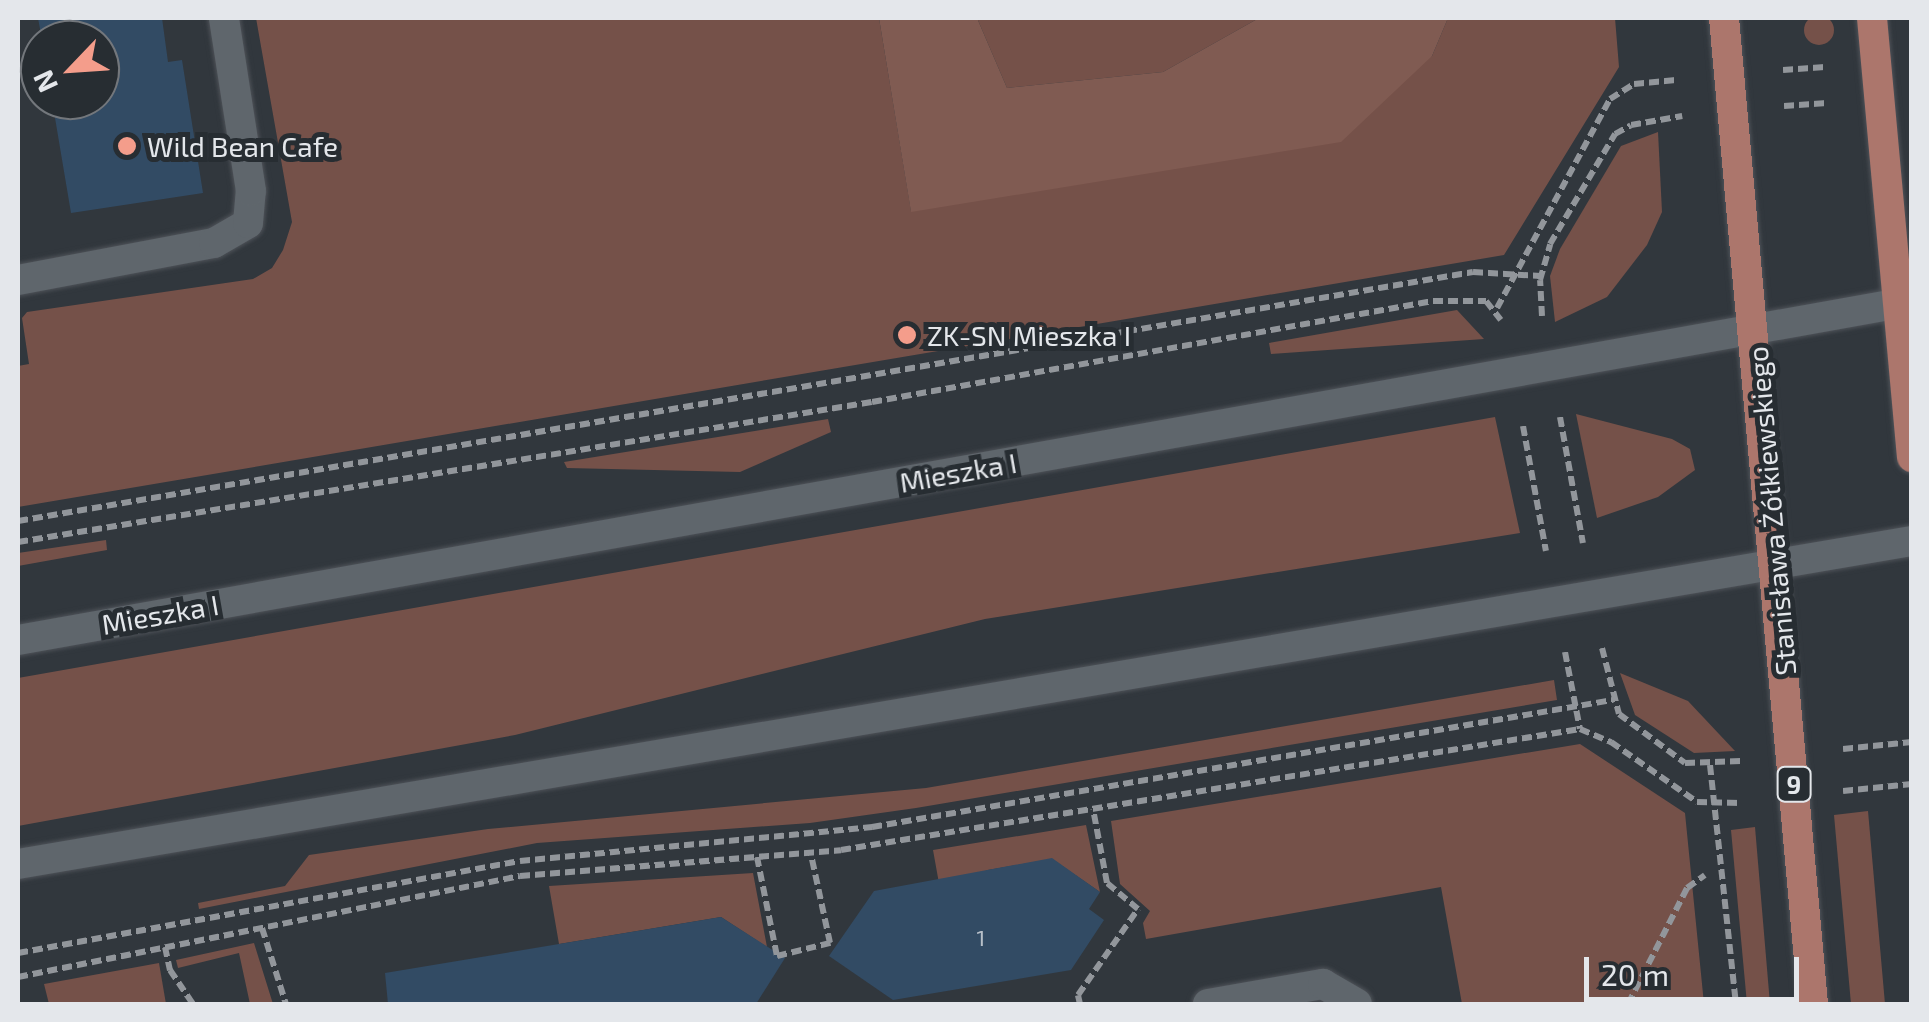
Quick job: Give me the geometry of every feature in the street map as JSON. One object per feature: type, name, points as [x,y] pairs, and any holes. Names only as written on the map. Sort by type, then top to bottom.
[{"type":"main road","name":"Stanisława Żółkiewskiego","points":[[1724,18],[1813,1004]]},
{"type":"main road","points":[[1872,18],[1905,302],[1912,457]]},
{"type":"street","points":[[18,280],[214,244],[248,224],[251,191],[224,18]]},
{"type":"street","name":"Mieszka I","points":[[18,640],[1905,302]]},
{"type":"street","points":[[18,864],[1912,541]]},
{"type":"street","points":[[1208,1004],[1324,984],[1357,1004]]},
{"type":"path","points":[[1505,328],[1497,308],[1514,272],[1621,89],[1876,62]]},
{"type":"path","points":[[18,953],[520,861],[872,828],[1611,698],[1551,368],[1541,276],[1550,244],[1616,134],[1651,120]]},
{"type":"path","points":[[18,520],[1474,272],[1541,276]]},
{"type":"path","points":[[18,542],[795,415],[1433,300],[1471,298],[1497,308]]},
{"type":"path","points":[[18,977],[520,876],[811,854],[1580,729]]},
{"type":"path","points":[[1710,764],[1736,1004]]},
{"type":"path","points":[[1080,1004],[1078,995],[1138,908],[1107,883],[1093,809]]},
{"type":"path","points":[[757,857],[777,956],[830,943],[811,854]]},
{"type":"path","points":[[1628,1004],[1687,888],[1705,875]]},
{"type":"path","points":[[262,928],[286,1004]]},
{"type":"path","points":[[164,947],[170,970],[192,1004]]},
{"type":"shaded area","points":[[1819,15],[1830,19],[1834,30],[1830,41],[1819,45],[1808,41],[1804,30],[1808,19]]},
{"type":"shaded area","points":[[256,18],[879,18],[911,211],[1432,56],[1448,18],[1615,18],[1619,67],[1504,255],[18,507],[18,366],[29,364],[22,318],[27,312],[253,279],[272,268],[283,250],[292,222]]},
{"type":"shaded area","points":[[879,18],[977,18],[1007,88],[1163,72],[1259,18],[1448,18],[1432,56],[1341,142],[911,212]]},
{"type":"shaded area","points":[[977,18],[1259,18],[1163,72],[1007,88]]},
{"type":"shaded area","points":[[1658,132],[1662,212],[1647,245],[1607,297],[1555,322],[1550,276],[1560,249],[1621,146]]},
{"type":"shaded area","points":[[1457,310],[1484,339],[1271,354],[1269,343]]},
{"type":"shaded area","points":[[1576,414],[1672,439],[1690,449],[1695,470],[1658,497],[1597,518]]},
{"type":"shaded area","points":[[1495,417],[1520,533],[985,619],[515,735],[18,826],[18,678]]},
{"type":"shaded area","points":[[828,419],[831,432],[740,472],[567,468],[564,462]]},
{"type":"shaded area","points":[[106,540],[107,550],[18,566],[18,553]]},
{"type":"shaded area","points":[[1620,673],[1688,701],[1735,751],[1694,753],[1635,715]]},
{"type":"shaded area","points":[[1554,680],[1557,700],[810,823],[537,843],[199,909],[198,903],[285,886],[309,855],[488,829],[926,788]]},
{"type":"shaded area","points":[[1580,744],[1685,813],[1704,1004],[1462,1004],[1441,887],[1146,939],[1143,923],[1150,911],[1120,884],[1111,821]]},
{"type":"shaded area","points":[[1868,811],[1885,1004],[1851,1004],[1834,815]]},
{"type":"shaded area","points":[[1086,825],[1100,892],[1052,859],[988,870],[940,889],[933,850]]},
{"type":"shaded area","points":[[1755,827],[1770,1004],[1747,1004],[1731,830]]},
{"type":"shaded area","points":[[753,873],[767,947],[721,917],[559,944],[549,886]]},
{"type":"shaded area","points":[[254,943],[273,1004],[250,1004],[239,953],[178,968],[176,960]]},
{"type":"shaded area","points":[[159,963],[166,1004],[49,1004],[44,984]]},
{"type":"building","name":"Wild Bean Cafe","points":[[162,18],[168,62],[182,60],[203,193],[71,213],[55,120],[120,120],[120,20],[38,20]]},
{"type":"building","points":[[1052,858],[1100,892],[1089,909],[1104,920],[1071,970],[893,1000],[829,956],[874,891]]},
{"type":"building","points":[[721,917],[785,958],[756,1004],[388,1004],[385,973]]},
{"type":"place","name":"Wild Bean Cafe","points":[[127,146]]},
{"type":"place","name":"ZK-SN Mieszka I","points":[[907,335]]}]
